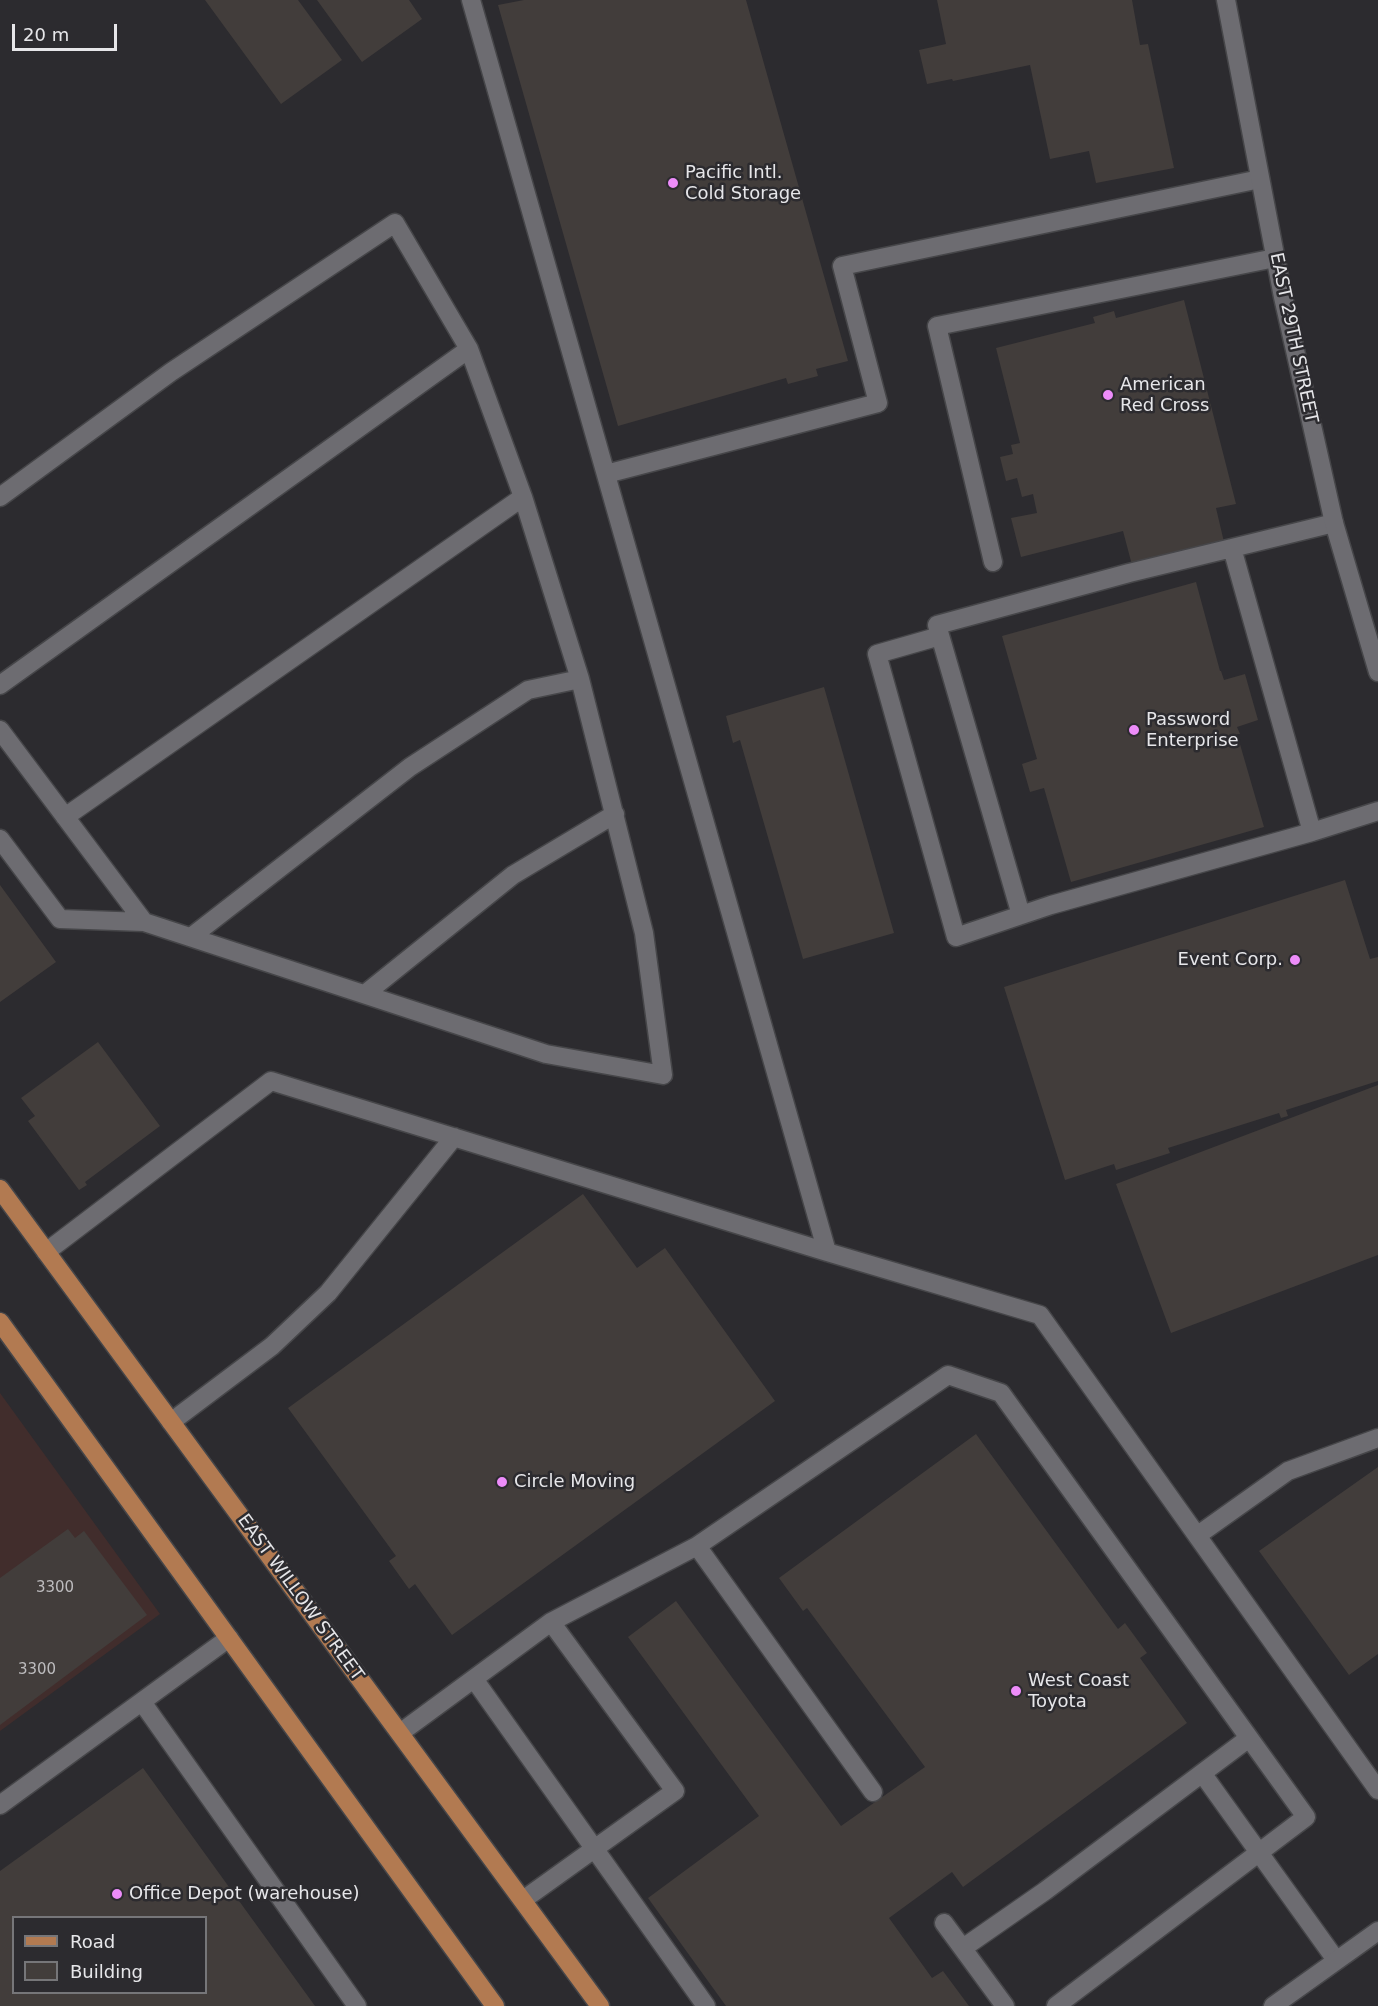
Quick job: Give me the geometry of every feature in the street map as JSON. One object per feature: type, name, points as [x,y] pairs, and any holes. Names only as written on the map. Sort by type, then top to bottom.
[{"type":"main road","name":"EAST WILLOW STREET","points":[[0,1190],[600,2006]]},
{"type":"main road","points":[[0,1322],[495,2006]]},
{"type":"street","points":[[471,0],[827,1252]]},
{"type":"street","name":"EAST 29TH STREET","points":[[1226,0],[1275,258],[1334,523],[1378,672]]},
{"type":"street","points":[[606,474],[878,403],[842,266],[1260,178]]},
{"type":"street","points":[[0,497],[171,372],[395,223],[469,349],[523,497],[580,678],[644,933],[663,1075],[546,1054],[144,922],[60,919],[0,839]]},
{"type":"street","points":[[993,562],[937,326],[1275,258]]},
{"type":"street","points":[[0,685],[469,349]]},
{"type":"street","points":[[65,817],[523,497]]},
{"type":"street","points":[[1334,523],[1129,573],[938,631],[877,654],[956,937],[1021,915],[1378,811]]},
{"type":"street","points":[[1232,548],[1312,832]]},
{"type":"street","points":[[938,631],[1021,915]]},
{"type":"street","points":[[192,937],[410,767],[528,690],[580,678]]},
{"type":"street","points":[[0,730],[144,922]]},
{"type":"street","points":[[365,994],[513,875],[615,814]]},
{"type":"street","points":[[46,1252],[271,1081],[1040,1315],[1375,1779]]},
{"type":"street","points":[[171,1422],[272,1346],[328,1293],[454,1137]]},
{"type":"street","points":[[400,1733],[551,1622],[697,1546],[948,1375],[1001,1393],[1306,1817],[1056,2006]]},
{"type":"street","points":[[1198,1535],[1288,1471],[1378,1438]]},
{"type":"street","points":[[697,1546],[873,1792]]},
{"type":"street","points":[[523,1900],[675,1791],[551,1622]]},
{"type":"street","points":[[0,1805],[229,1638]]},
{"type":"street","points":[[474,1678],[706,2006]]},
{"type":"street","points":[[142,1702],[357,2006]]},
{"type":"street","points":[[963,1948],[1045,1891],[1249,1738]]},
{"type":"street","points":[[1202,1773],[1336,1960]]},
{"type":"street","points":[[944,1923],[1005,2006]]},
{"type":"street","points":[[1273,2006],[1378,1931]]},
{"type":"shaded area","points":[[0,1393],[160,1614],[0,1731]]},
{"type":"building","points":[[205,0],[298,0],[342,60],[281,104]]},
{"type":"building","points":[[317,0],[409,0],[422,19],[362,62]]},
{"type":"building","name":"Pacific Intl. Cold Storage","points":[[524,0],[746,0],[848,361],[816,369],[818,376],[788,384],[786,378],[618,426],[498,5]]},
{"type":"building","points":[[937,0],[1132,0],[1140,45],[1148,44],[1174,168],[1096,183],[1089,151],[1050,159],[1030,65],[927,84],[919,50],[946,44]]},
{"type":"building","name":"American Red Cross","points":[[1184,300],[1236,504],[1216,508],[1224,542],[1132,565],[1123,531],[1021,557],[1011,518],[1037,513],[1033,494],[1022,497],[1017,478],[1006,481],[1000,457],[1013,454],[1011,445],[1020,443],[996,348],[1095,323],[1093,317],[1114,311],[1116,318]]},
{"type":"building","name":"Password Enterprise","points":[[1196,582],[1224,680],[1245,674],[1258,720],[1237,727],[1240,734],[1237,734],[1264,827],[1071,882],[1044,788],[1030,792],[1022,764],[1037,759],[1002,636]]},
{"type":"building","points":[[824,687],[894,933],[803,959],[740,740],[733,743],[726,716]]},
{"type":"building","points":[[1345,880],[1370,959],[1378,957],[1378,1081],[1286,1110],[1288,1116],[1281,1118],[1279,1113],[1168,1148],[1170,1153],[1116,1170],[1114,1164],[1065,1180],[1004,987]]},
{"type":"building","points":[[0,885],[56,962],[0,1002]]},
{"type":"building","points":[[98,1042],[160,1126],[85,1182],[87,1185],[79,1190],[28,1121],[35,1116],[21,1098]]},
{"type":"building","points":[[1378,1085],[1378,1255],[1171,1333],[1116,1184]]},
{"type":"building","name":"Circle Moving","points":[[583,1194],[637,1268],[665,1248],[775,1401],[452,1635],[415,1584],[409,1589],[389,1561],[396,1556],[288,1408]]},
{"type":"building","name":"West Coast Toyota","points":[[976,1434],[1118,1629],[1125,1623],[1147,1653],[1140,1658],[1187,1723],[963,1887],[952,1872],[889,1918],[932,1978],[943,1971],[969,2006],[726,2006],[648,1898],[759,1816],[628,1637],[676,1601],[841,1826],[925,1767],[807,1608],[803,1611],[779,1578]]},
{"type":"building","points":[[1378,1467],[1378,1654],[1349,1675],[1259,1551]]},
{"type":"building","points":[[68,1529],[75,1538],[84,1531],[147,1615],[0,1725],[0,1578]]},
{"type":"building","name":"Office Depot (warehouse)","points":[[143,1768],[315,2006],[0,2006],[0,1871]]},
{"type":"place","name":"Pacific Intl. Cold Storage","points":[[673,183]]},
{"type":"place","name":"American Red Cross","points":[[1108,395]]},
{"type":"place","name":"Password Enterprise","points":[[1134,730]]},
{"type":"place","name":"Event Corp.","points":[[1295,960]]},
{"type":"place","name":"Circle Moving","points":[[502,1482]]},
{"type":"place","name":"West Coast Toyota","points":[[1016,1691]]},
{"type":"place","name":"Office Depot (warehouse)","points":[[117,1894]]}]
